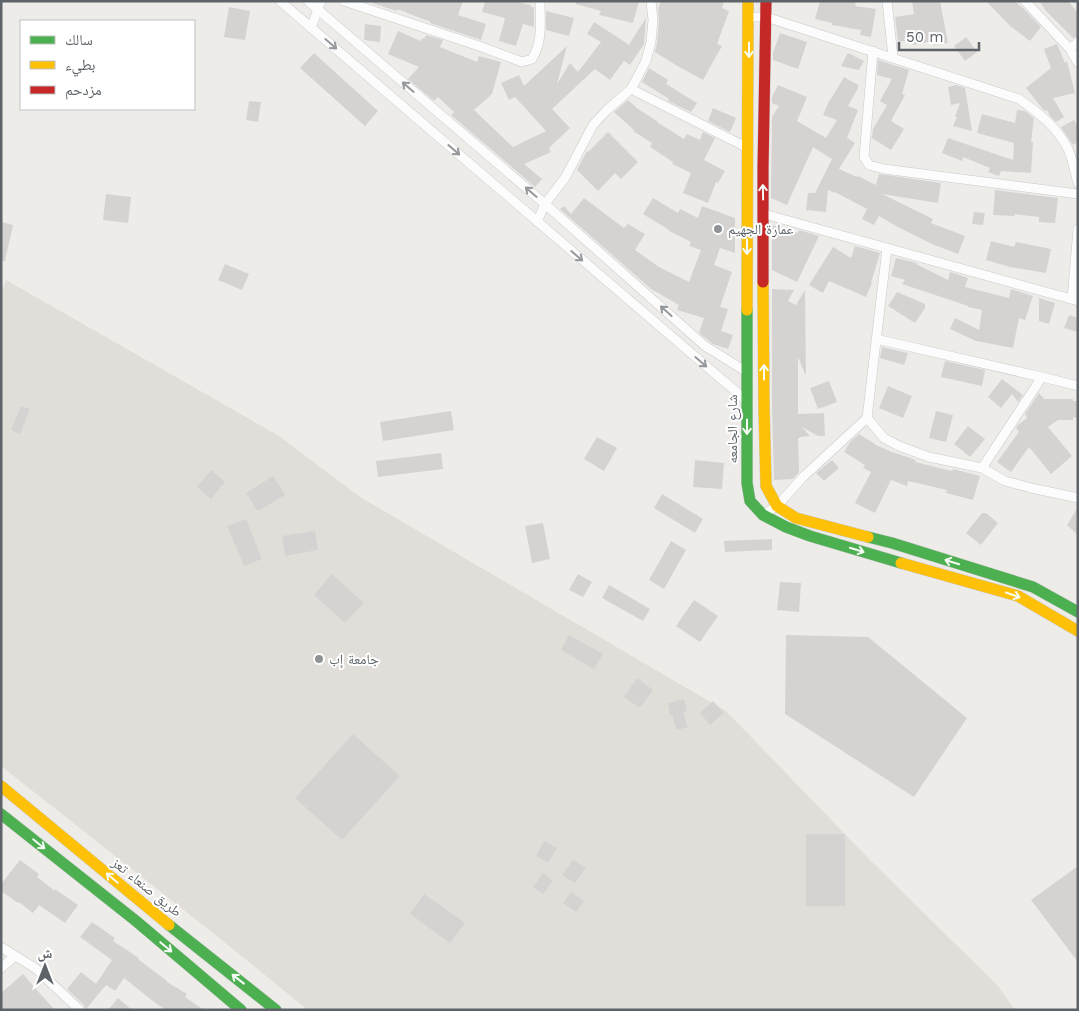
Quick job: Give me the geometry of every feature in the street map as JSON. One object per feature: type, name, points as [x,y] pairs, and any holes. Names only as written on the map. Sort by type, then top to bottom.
[{"type":"main road","name":"شارع الجامعه","points":[[748,1],[747,483],[750,502],[762,515]]},
{"type":"main road","points":[[766,1],[763,168],[766,486],[778,506],[796,518],[892,543],[1033,587],[1078,612]]},
{"type":"main road","points":[[762,515],[810,536],[1018,596],[1078,631]]},
{"type":"main road","name":"طريق صنعاء تعز","points":[[1,786],[147,907],[276,1010]]},
{"type":"main road","points":[[1,814],[136,921],[241,1010]]},
{"type":"street","points":[[280,1],[747,401]]},
{"type":"street","points":[[308,1],[320,5],[705,346],[747,372]]},
{"type":"street","points":[[344,1],[522,62],[532,59],[538,51],[540,39],[540,1]]},
{"type":"street","points":[[537,222],[545,204],[565,178],[592,125],[631,89],[646,61],[651,42],[653,20],[651,1]]},
{"type":"street","points":[[887,1],[893,57]]},
{"type":"street","points":[[1024,1],[1070,49],[1078,63]]},
{"type":"street","points":[[311,28],[320,5]]},
{"type":"street","points":[[749,17],[766,17],[1020,99],[1055,128],[1069,150],[1078,183]]},
{"type":"street","points":[[1070,49],[1078,42]]},
{"type":"street","points":[[873,51],[864,157],[869,165],[884,169],[1078,194]]},
{"type":"street","points":[[631,89],[748,148]]},
{"type":"street","points":[[764,214],[1075,300],[1078,229]]},
{"type":"street","points":[[762,515],[778,506],[803,477],[867,418],[887,248]]},
{"type":"street","points":[[876,339],[1078,386]]},
{"type":"street","points":[[982,468],[1042,377]]},
{"type":"street","points":[[867,418],[884,438],[899,446],[929,457],[982,468],[1005,481],[1078,498]]},
{"type":"street","points":[[1,947],[35,968],[80,1010]]},
{"type":"street","points":[[1,968],[15,956]]},
{"type":"shaded area","name":"جامعة إب","points":[[6,280],[279,436],[360,497],[726,711],[871,861],[998,986],[1015,1010],[308,1010],[1,766],[1,293]]},
{"type":"building","points":[[372,1],[463,1],[458,15],[486,24],[481,40],[430,23],[397,9],[397,11],[372,3]]},
{"type":"building","points":[[485,1],[512,1],[531,5],[531,7],[534,7],[534,27],[523,24],[516,46],[499,41],[505,18],[482,12]]},
{"type":"building","points":[[576,1],[639,1],[633,23],[599,15],[601,11],[576,4]]},
{"type":"building","points":[[661,1],[724,1],[722,8],[729,11],[717,44],[722,46],[703,80],[655,52],[659,21],[658,9]]},
{"type":"building","points":[[820,1],[856,1],[855,6],[876,9],[871,37],[860,35],[861,30],[832,25],[832,23],[815,19]]},
{"type":"building","points":[[912,1],[940,1],[948,43],[934,45],[933,41],[913,45],[912,40],[898,42],[895,17],[914,14]]},
{"type":"building","points":[[986,1],[1014,1],[1041,27],[1030,41],[1010,26]]},
{"type":"building","points":[[1039,1],[1068,1],[1078,13],[1078,36],[1073,38],[1046,11]]},
{"type":"building","points":[[229,7],[250,11],[245,40],[224,37]]},
{"type":"building","points":[[546,11],[574,18],[569,36],[546,30]]},
{"type":"building","points":[[646,18],[644,44],[630,65],[624,61],[610,80],[595,69],[552,109],[570,128],[549,148],[551,152],[524,164],[542,179],[535,187],[451,115],[454,112],[438,97],[434,101],[408,79],[419,67],[388,54],[398,31],[421,41],[426,35],[443,40],[440,47],[477,62],[479,56],[501,62],[492,94],[474,110],[513,147],[546,131],[515,97],[509,100],[501,83],[519,75],[524,86],[567,46],[557,84],[570,63],[578,72],[601,42],[587,34],[594,22],[628,44],[628,46]]},
{"type":"building","points":[[365,24],[381,26],[380,42],[364,40]]},
{"type":"building","points":[[780,33],[807,42],[798,69],[773,60],[773,53]]},
{"type":"building","points":[[966,37],[977,52],[965,61],[954,46]]},
{"type":"building","points":[[1057,44],[1065,63],[1067,61],[1075,93],[1053,98],[1064,117],[1056,122],[1026,88],[1051,68],[1044,49]]},
{"type":"building","points":[[314,53],[378,111],[365,126],[300,68]]},
{"type":"building","points":[[848,53],[864,61],[859,70],[841,66]]},
{"type":"building","points":[[878,60],[909,70],[902,94],[905,95],[891,121],[904,129],[891,150],[872,138],[873,129],[887,105],[880,101],[892,79],[877,75]]},
{"type":"building","points":[[649,68],[668,80],[666,84],[697,103],[691,112],[668,101],[669,99],[642,82]]},
{"type":"building","points":[[844,77],[858,85],[848,106],[858,110],[847,138],[855,143],[839,169],[876,185],[879,174],[941,183],[938,203],[882,194],[933,219],[931,223],[965,236],[958,254],[932,244],[879,216],[874,225],[862,219],[867,209],[835,192],[828,190],[826,212],[806,210],[808,193],[815,193],[832,159],[813,147],[787,205],[771,198],[772,117],[779,106],[772,103],[772,97],[778,85],[807,97],[797,121],[826,138],[837,120],[823,115],[830,99]]},
{"type":"building","points":[[956,85],[965,88],[972,131],[953,126],[960,103],[951,105],[948,87]]},
{"type":"building","points":[[628,100],[638,109],[684,139],[687,134],[700,140],[703,132],[715,138],[704,160],[725,171],[718,183],[716,182],[708,203],[683,193],[691,173],[672,164],[673,162],[650,147],[652,143],[633,131],[614,112]]},
{"type":"building","points":[[249,101],[261,102],[258,122],[246,120]]},
{"type":"building","points":[[713,108],[736,118],[730,132],[708,121]]},
{"type":"building","points":[[1017,110],[1025,111],[1034,118],[1031,142],[1033,142],[1031,173],[1001,171],[999,176],[988,172],[990,168],[963,157],[962,161],[942,153],[948,138],[1013,160],[1014,143],[977,133],[982,114],[1015,123]]},
{"type":"building","points":[[1074,120],[1078,127],[1078,142],[1073,145],[1061,127]]},
{"type":"building","points":[[608,132],[638,162],[621,179],[615,173],[598,191],[577,170],[587,151]]},
{"type":"building","points":[[995,190],[1058,198],[1055,223],[1039,222],[1039,217],[1015,214],[1014,216],[993,215]]},
{"type":"building","points":[[106,194],[131,197],[128,223],[103,220]]},
{"type":"building","points":[[584,198],[624,228],[628,224],[645,234],[635,250],[659,267],[689,282],[701,250],[689,246],[691,242],[669,231],[643,214],[653,198],[678,213],[680,209],[698,218],[702,206],[735,218],[735,253],[720,248],[714,265],[732,272],[720,307],[728,309],[721,331],[733,335],[728,349],[713,344],[699,333],[704,318],[677,310],[679,305],[651,289],[560,209],[564,206],[571,214]]},
{"type":"building","points":[[974,212],[985,213],[983,225],[972,224]]},
{"type":"building","points":[[1,222],[13,225],[5,261],[1,261]]},
{"type":"building","points":[[772,225],[798,233],[799,230],[819,236],[797,282],[772,270]]},
{"type":"building","points":[[991,241],[1014,247],[1016,242],[1051,249],[1046,273],[1010,267],[986,260]]},
{"type":"building","points":[[855,246],[880,253],[866,297],[829,281],[823,293],[809,285],[833,247],[851,258]]},
{"type":"building","points":[[896,258],[917,263],[948,280],[950,272],[968,278],[965,287],[1009,298],[1011,289],[1033,296],[1025,320],[1019,318],[1013,348],[976,341],[950,329],[955,318],[979,330],[982,310],[902,284],[905,280],[891,276]]},
{"type":"building","points":[[225,264],[249,274],[242,290],[218,280]]},
{"type":"building","points":[[772,289],[794,290],[788,301],[796,305],[805,290],[806,374],[798,357],[798,414],[824,413],[825,436],[818,436],[802,427],[810,436],[798,438],[799,472],[793,479],[774,480]]},
{"type":"building","points":[[897,292],[925,304],[925,308],[915,323],[888,306]]},
{"type":"building","points":[[1039,298],[1055,303],[1049,324],[1039,321]]},
{"type":"building","points":[[1069,315],[1078,318],[1078,332],[1064,328]]},
{"type":"building","points":[[882,347],[908,353],[904,365],[880,358]]},
{"type":"building","points":[[945,361],[985,370],[982,386],[941,377]]},
{"type":"building","points":[[1002,379],[1023,395],[1018,402],[1012,394],[1001,408],[988,397]]},
{"type":"building","points":[[829,381],[837,402],[818,409],[810,388]]},
{"type":"building","points":[[888,386],[912,396],[903,418],[879,408]]},
{"type":"building","points":[[1039,393],[1044,399],[1073,399],[1073,401],[1078,401],[1078,418],[1058,420],[1048,427],[1072,456],[1051,474],[1029,447],[1011,472],[997,462],[1019,432],[1016,428],[1027,418],[1025,414]]},
{"type":"building","points":[[21,406],[30,409],[20,434],[11,430]]},
{"type":"building","points":[[451,411],[454,430],[383,441],[380,422]]},
{"type":"building","points":[[936,411],[953,415],[946,442],[929,438]]},
{"type":"building","points":[[968,426],[985,439],[970,457],[954,444]]},
{"type":"building","points":[[859,434],[878,446],[916,460],[915,462],[980,476],[973,500],[946,493],[947,490],[908,481],[907,486],[891,480],[875,513],[855,503],[871,472],[863,468],[865,465],[844,452],[850,442]]},
{"type":"building","points":[[597,437],[617,448],[604,471],[584,459]]},
{"type":"building","points":[[441,453],[443,469],[378,477],[376,461]]},
{"type":"building","points":[[695,460],[724,463],[722,489],[693,487]]},
{"type":"building","points":[[832,460],[839,468],[824,481],[816,473]]},
{"type":"building","points":[[211,470],[225,482],[211,499],[197,487]]},
{"type":"building","points":[[273,476],[285,495],[257,510],[246,493]]},
{"type":"building","points":[[662,494],[703,519],[695,533],[654,508]]},
{"type":"building","points":[[1078,507],[1078,535],[1067,525]]},
{"type":"building","points":[[982,513],[986,513],[998,523],[981,545],[966,533]]},
{"type":"building","points":[[246,519],[262,559],[244,566],[227,526]]},
{"type":"building","points":[[543,523],[550,559],[532,563],[525,526]]},
{"type":"building","points":[[315,531],[318,550],[285,556],[282,536]]},
{"type":"building","points":[[772,539],[772,550],[725,552],[724,541]]},
{"type":"building","points":[[671,541],[686,550],[664,589],[649,580]]},
{"type":"building","points":[[332,574],[364,603],[345,623],[314,595]]},
{"type":"building","points":[[578,574],[592,582],[583,597],[569,590]]},
{"type":"building","points":[[780,582],[801,583],[799,612],[777,610]]},
{"type":"building","points":[[609,585],[650,609],[643,621],[602,598]]},
{"type":"building","points":[[694,600],[718,616],[700,642],[676,626]]},
{"type":"building","points":[[569,635],[603,654],[594,669],[561,650]]},
{"type":"building","points":[[786,635],[868,637],[967,718],[914,797],[785,714]]},
{"type":"building","points":[[637,678],[653,690],[640,708],[624,697]]},
{"type":"building","points":[[684,699],[687,711],[683,712],[688,727],[677,730],[672,715],[670,715],[668,703]]},
{"type":"building","points":[[713,701],[724,713],[710,725],[700,713]]},
{"type":"building","points":[[353,734],[400,776],[342,840],[295,798]]},
{"type":"building","points":[[806,834],[845,834],[845,906],[806,906]]},
{"type":"building","points":[[544,841],[557,848],[548,863],[536,856]]},
{"type":"building","points":[[20,860],[39,874],[37,877],[55,891],[55,889],[78,905],[65,923],[39,905],[33,913],[1,891],[1,884]]},
{"type":"building","points":[[573,860],[586,868],[575,883],[562,875]]},
{"type":"building","points":[[1078,866],[1078,962],[1031,900]]},
{"type":"building","points":[[543,873],[553,881],[543,894],[533,887]]},
{"type":"building","points":[[571,892],[584,901],[576,912],[563,903]]},
{"type":"building","points":[[424,894],[465,923],[450,943],[410,914]]},
{"type":"building","points":[[92,922],[115,938],[113,941],[139,958],[167,982],[187,994],[185,997],[204,1010],[167,1010],[124,978],[115,991],[106,985],[86,1009],[67,989],[81,972],[96,984],[112,960],[80,937]]},
{"type":"building","points":[[23,974],[55,1010],[1,1010],[1,993]]},
{"type":"building","points":[[118,998],[132,1010],[108,1010]]},
{"type":"traffic: fast","points":[[747,310],[747,483],[750,501],[763,515],[786,527],[901,563]]},
{"type":"traffic: fast","points":[[868,537],[1033,587],[1078,612]]},
{"type":"traffic: fast","points":[[1,814],[136,921],[241,1010]]},
{"type":"traffic: fast","points":[[169,925],[276,1010]]},
{"type":"traffic: slow","points":[[747,310],[748,1]]},
{"type":"traffic: slow","points":[[763,282],[766,486],[777,506],[796,518],[868,537]]},
{"type":"traffic: slow","points":[[901,563],[1018,596],[1078,631]]},
{"type":"traffic: slow","points":[[1,786],[169,925]]},
{"type":"traffic: jam","points":[[763,282],[766,1]]},
{"type":"place","name":"عمارة الجهيم","points":[[718,229]]},
{"type":"place","name":"جامعة إب","points":[[319,659]]}]
